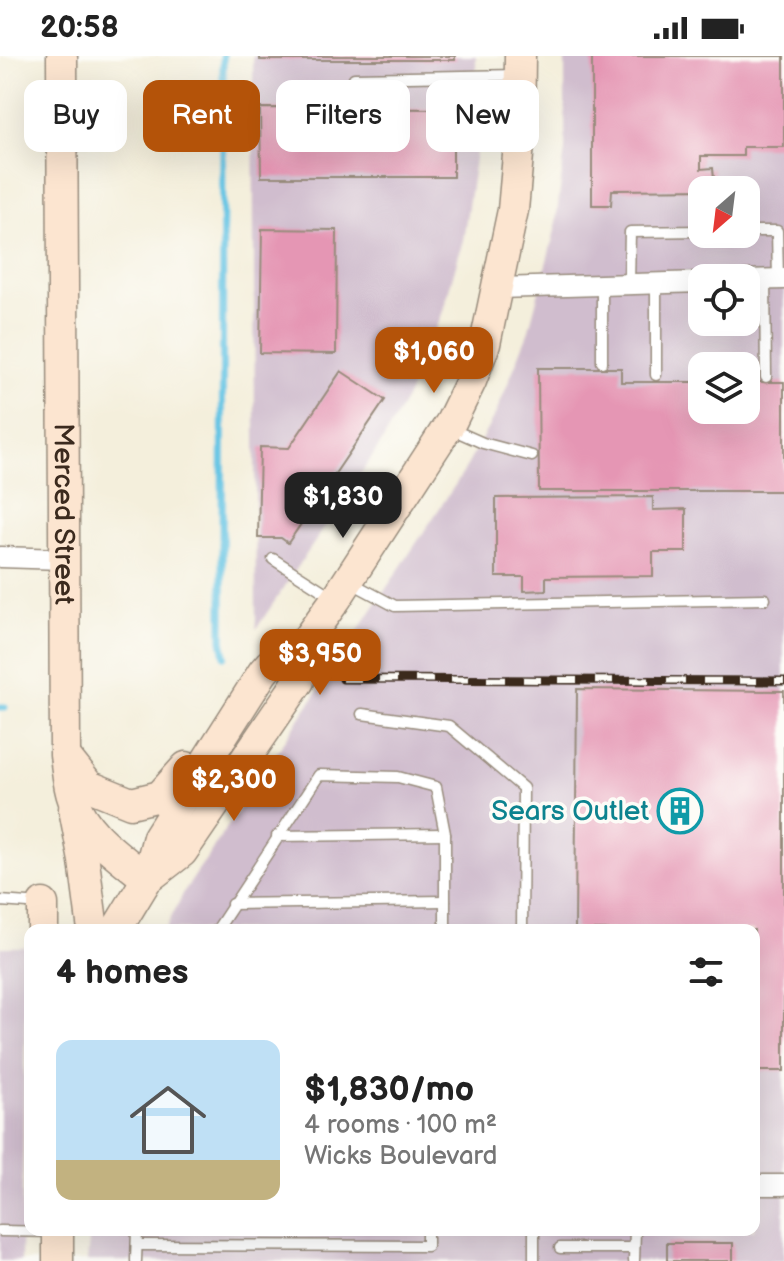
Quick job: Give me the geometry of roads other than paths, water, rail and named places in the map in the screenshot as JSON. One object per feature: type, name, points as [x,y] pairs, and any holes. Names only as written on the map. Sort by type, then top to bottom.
[{"type":"street","name":"Merced Street","points":[[62,56],[65,755],[73,799],[82,817],[104,843],[147,879]]},
{"type":"street","points":[[65,755],[89,786],[123,802],[160,796],[270,664],[294,657],[342,590],[447,427],[480,359],[513,210],[519,144],[520,66]]},
{"type":"street","points":[[497,288],[688,282]]},
{"type":"street","points":[[0,557],[62,559]]},
{"type":"street","points":[[119,924],[147,879],[182,852],[299,681],[294,657]]},
{"type":"street","points":[[147,879],[158,837],[263,672]]},
{"type":"street","points":[[73,799],[92,924]]},
{"type":"street","points":[[760,1185],[784,1185]]},
{"type":"lane","points":[[354,78],[520,66]]},
{"type":"lane","points":[[629,284],[630,232],[688,231]]},
{"type":"lane","points":[[760,231],[777,231],[768,280],[766,377]]},
{"type":"lane","points":[[656,283],[656,375]]},
{"type":"lane","points":[[602,285],[602,362]]},
{"type":"lane","points":[[447,427],[483,443],[532,456]]},
{"type":"lane","points":[[273,559],[342,590],[395,606],[765,599]]},
{"type":"lane","points":[[362,714],[449,726],[523,788],[522,924]]},
{"type":"lane","points":[[220,924],[319,775],[398,777],[436,787],[445,834],[445,924]]},
{"type":"lane","points":[[277,836],[445,834]]},
{"type":"lane","points":[[0,901],[43,917]]},
{"type":"lane","points":[[232,904],[445,901]]},
{"type":"lane","points":[[0,1231],[24,1235]]},
{"type":"lane","points":[[29,1236],[58,1241]]},
{"type":"lane","points":[[136,1261],[137,1236]]},
{"type":"lane","points":[[137,1245],[427,1246],[427,1236]]},
{"type":"lane","points":[[534,1236],[534,1261]]},
{"type":"lane","points":[[634,1261],[635,1236]]},
{"type":"lane","points":[[560,1248],[634,1248]]},
{"type":"waterway","points":[[223,56],[222,640],[225,656]]},
{"type":"waterway","points":[[0,707],[5,707]]},
{"type":"railway","points":[[343,679],[784,681]]},
{"type":"place","name":"Sears Outlet","points":[[680,811]]}]
